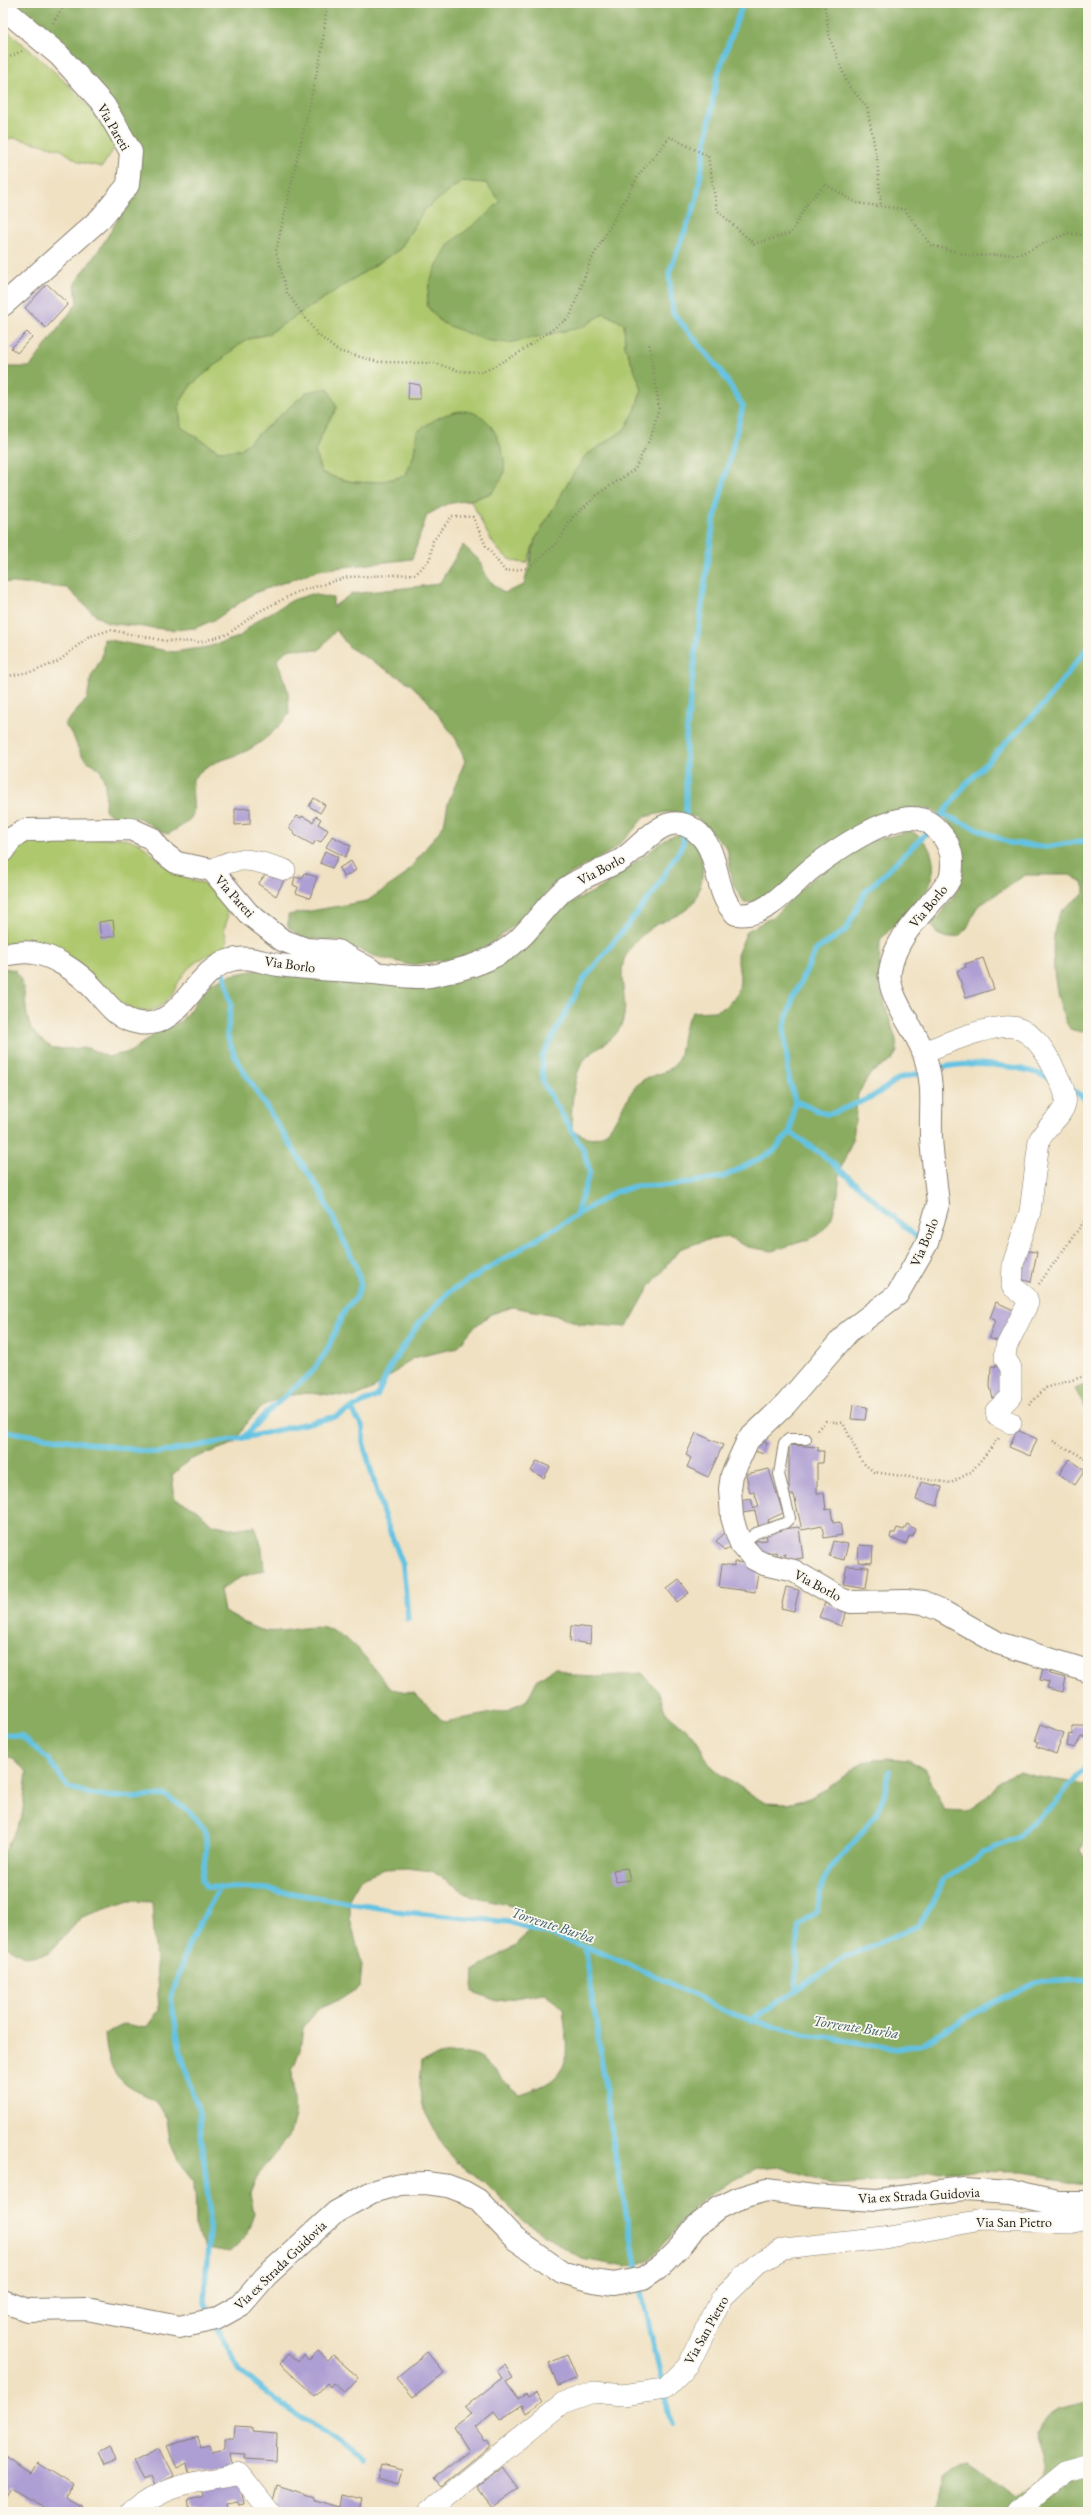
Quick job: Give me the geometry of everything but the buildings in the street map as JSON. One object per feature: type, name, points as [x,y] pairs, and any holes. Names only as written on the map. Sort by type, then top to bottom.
[{"type":"main road","name":"Via Pareti","points":[[3,8],[59,54],[104,105],[131,152],[128,185],[101,218],[3,305]]},
{"type":"main road","name":"Via Borlo","points":[[3,955],[34,953],[49,958],[82,978],[116,1014],[140,1023],[163,1020],[173,1014],[205,976],[229,961],[245,957],[277,965],[422,977],[459,970],[494,958],[522,936],[566,888],[623,859],[653,832],[666,826],[678,824],[690,827],[700,835],[713,854],[725,900],[736,914],[745,915],[764,910],[812,868],[856,840],[885,824],[914,818],[926,820],[935,826],[950,848],[952,859],[950,879],[909,927],[897,945],[890,973],[896,998],[924,1052],[933,1086],[931,1136],[938,1204],[927,1243],[897,1295],[848,1332],[786,1404],[748,1440],[734,1470],[730,1488],[732,1517],[741,1544],[754,1559],[764,1564],[794,1571],[840,1598],[851,1602],[906,1601],[923,1603],[940,1610],[998,1643],[1088,1671]]},
{"type":"main road","name":"Via Pareti","points":[[3,851],[12,838],[26,830],[131,829],[151,838],[162,852],[177,863],[212,870],[248,913],[282,940],[306,949],[337,951],[379,973]]},
{"type":"main road","name":"Via ex Strada Guidovia","points":[[3,2301],[27,2310],[87,2310],[179,2327],[210,2321],[230,2313],[241,2305],[266,2276],[336,2212],[372,2192],[400,2184],[426,2183],[448,2186],[464,2192],[478,2200],[515,2239],[562,2272],[593,2282],[614,2284],[643,2278],[662,2265],[680,2248],[695,2227],[719,2208],[737,2199],[766,2190],[814,2196],[876,2200],[964,2189],[1010,2192],[1056,2203],[1088,2203]]},
{"type":"street","points":[[212,870],[224,863],[240,859],[285,870]]},
{"type":"street","points":[[924,1052],[976,1033],[1004,1027],[1017,1028],[1031,1036],[1042,1048],[1057,1075],[1065,1104],[1042,1132],[1039,1141],[1030,1212],[1013,1264],[1012,1286],[1027,1298],[1026,1309],[1006,1347],[1006,1358],[1010,1368],[1011,1396],[996,1411],[999,1418],[1011,1423]]},
{"type":"street","name":"Via San Pietro","points":[[428,2512],[563,2403],[594,2392],[623,2395],[665,2389],[688,2366],[721,2299],[758,2263],[784,2249],[884,2238],[982,2220],[1074,2222],[1088,2218]]},
{"type":"street","points":[[1016,2512],[1066,2472],[1088,2466]]},
{"type":"street","points":[[132,2512],[144,2501],[169,2488],[240,2474],[270,2512]]},
{"type":"lane","points":[[741,1544],[756,1532],[785,1522],[790,1518],[779,1474],[784,1443],[789,1439],[806,1439]]},
{"type":"path","points":[[327,3],[322,50],[276,251],[287,293],[318,335],[338,351],[379,362],[434,363],[459,371],[483,372],[517,354],[570,316],[590,262],[640,173],[670,137],[708,156],[717,210],[754,244],[791,233],[806,205],[825,184],[856,203],[904,209],[931,245],[970,256],[1020,254],[1068,232],[1088,236]]},
{"type":"path","points":[[824,3],[830,39],[848,85],[867,107],[877,159],[881,206]]},
{"type":"path","points":[[3,677],[35,671],[59,661],[88,637],[110,630],[167,641],[200,642],[228,634],[258,612],[297,592],[348,577],[416,574],[430,559],[433,541],[452,516],[473,517],[486,546],[505,571],[529,568],[558,542],[573,517],[601,492],[635,469],[652,434],[659,407],[649,343]]},
{"type":"path","points":[[1027,1298],[1088,1216]]},
{"type":"path","points":[[806,1439],[812,1437],[826,1420],[838,1421],[846,1427],[862,1462],[874,1472],[951,1483],[971,1472],[1011,1423],[1046,1388],[1088,1375]]},
{"type":"path","points":[[1053,1441],[1088,1460]]},
{"type":"green space","points":[[10,3],[1088,3],[1088,1029],[1081,1032],[1070,1029],[1065,1019],[1057,990],[1053,956],[1055,926],[1059,915],[1067,906],[1085,893],[1082,882],[1070,875],[1025,875],[977,907],[967,928],[959,936],[947,938],[937,934],[932,924],[952,899],[960,884],[962,873],[961,850],[958,839],[946,819],[937,813],[926,809],[907,808],[758,903],[744,902],[733,884],[727,848],[696,817],[667,812],[644,817],[630,834],[613,850],[554,883],[535,908],[477,955],[410,965],[374,956],[339,941],[302,938],[288,927],[288,915],[367,901],[404,876],[444,825],[448,803],[465,761],[456,739],[427,700],[409,683],[350,648],[336,630],[319,650],[291,649],[282,654],[277,660],[288,691],[289,714],[275,730],[262,741],[250,749],[211,764],[193,779],[194,807],[191,817],[187,822],[168,834],[159,831],[138,818],[117,816],[105,811],[105,783],[101,772],[83,757],[73,735],[64,725],[87,699],[91,677],[102,657],[104,639],[173,652],[208,647],[239,637],[256,621],[293,600],[311,594],[333,598],[333,607],[351,594],[439,584],[463,545],[479,560],[488,579],[504,593],[524,585],[535,540],[573,474],[585,456],[624,430],[635,411],[642,389],[625,346],[624,324],[604,313],[583,327],[508,343],[485,340],[442,323],[427,306],[429,284],[438,263],[449,244],[485,216],[500,201],[486,183],[462,181],[424,210],[400,249],[268,334],[245,340],[191,385],[179,404],[181,427],[218,451],[240,450],[307,392],[328,388],[337,408],[325,427],[315,451],[321,472],[343,480],[354,482],[373,482],[384,481],[406,475],[414,454],[417,432],[428,424],[439,417],[451,413],[462,411],[472,412],[482,417],[491,426],[498,439],[503,455],[503,475],[492,493],[470,500],[447,504],[427,515],[412,559],[319,570],[254,593],[216,619],[195,628],[172,630],[107,623],[94,614],[67,588],[3,582],[3,367],[30,367],[77,303],[75,283],[106,239],[124,207],[137,174],[140,157]]},
{"type":"green space","points":[[3,27],[50,67],[93,112],[115,147],[102,167],[79,162],[60,149],[15,138],[3,139]]},
{"type":"green space","points":[[462,181],[486,183],[501,200],[429,284],[427,306],[442,323],[583,327],[604,313],[624,324],[625,346],[642,389],[635,411],[624,430],[585,456],[535,540],[527,563],[515,561],[506,557],[498,550],[470,500],[492,493],[417,432],[414,454],[406,475],[384,481],[354,482],[333,477],[321,472],[315,451],[325,427],[337,408],[307,392],[240,450],[219,451],[180,427],[179,404],[191,385],[245,340],[268,334],[400,249],[424,210]]},
{"type":"green space","points":[[910,831],[918,835],[929,848],[932,856],[933,872],[928,889],[880,940],[879,985],[896,1040],[897,1052],[891,1061],[871,1073],[858,1094],[853,1139],[840,1171],[838,1194],[832,1217],[826,1227],[818,1235],[772,1251],[748,1247],[726,1237],[703,1241],[680,1249],[650,1286],[627,1327],[580,1324],[559,1316],[513,1307],[491,1314],[473,1328],[457,1348],[413,1358],[376,1387],[354,1397],[308,1393],[285,1396],[264,1405],[247,1422],[235,1443],[189,1460],[172,1475],[175,1499],[196,1509],[212,1524],[233,1529],[255,1526],[262,1548],[264,1570],[241,1577],[220,1590],[224,1612],[250,1626],[266,1631],[283,1631],[317,1627],[333,1631],[342,1636],[358,1649],[391,1689],[414,1693],[444,1722],[508,1710],[527,1700],[537,1680],[555,1667],[575,1676],[597,1677],[642,1673],[658,1691],[665,1711],[699,1741],[707,1762],[723,1776],[765,1803],[787,1804],[807,1799],[828,1788],[863,1762],[886,1758],[908,1760],[926,1770],[944,1810],[967,1811],[986,1798],[1000,1781],[1020,1772],[1037,1777],[1087,1786],[1088,1835],[1080,1849],[1088,1865],[1088,2185],[1068,2183],[1046,2176],[1022,2172],[951,2171],[927,2173],[905,2180],[832,2185],[779,2167],[757,2169],[714,2190],[695,2206],[650,2260],[627,2267],[582,2259],[523,2221],[482,2180],[461,2167],[445,2150],[424,2110],[419,2085],[421,2061],[455,2054],[472,2055],[480,2058],[519,2094],[537,2088],[550,2081],[559,2073],[564,2064],[566,2053],[563,2008],[543,1993],[497,2001],[473,1992],[474,1970],[517,1945],[530,1927],[517,1907],[472,1897],[432,1871],[407,1868],[384,1869],[361,1878],[350,1897],[350,1919],[362,1965],[360,1987],[339,2000],[318,2009],[303,2028],[300,2050],[292,2071],[295,2115],[289,2137],[259,2173],[250,2193],[254,2214],[246,2236],[230,2252],[206,2248],[195,2229],[194,2181],[179,2162],[170,2141],[167,2119],[157,2100],[134,2090],[118,2077],[109,2060],[107,2048],[105,2034],[125,2024],[146,2028],[159,2010],[152,1902],[129,1901],[82,1917],[49,1953],[26,1957],[6,1946],[3,1940],[3,1855],[22,1818],[27,1772],[11,1757],[3,1758],[3,968],[15,970],[19,976],[24,990],[30,1026],[40,1039],[54,1049],[88,1048],[108,1057],[130,1052],[158,1032],[181,1021],[211,983],[231,975],[263,969],[423,987],[560,908],[601,888],[669,837],[686,833],[697,846],[702,859],[703,867],[701,882],[696,898],[684,911],[648,930],[640,937],[628,952],[622,970],[625,1009],[620,1028],[613,1037],[584,1060],[580,1066],[575,1083],[572,1104],[573,1130],[586,1137],[597,1137],[606,1132],[613,1124],[632,1091],[640,1082],[672,1068],[680,1052],[685,1027],[693,1012],[715,1011],[725,1007],[733,999],[739,989],[740,978],[737,955],[747,931],[776,915],[809,881],[871,841]]},
{"type":"green space","points":[[121,838],[140,843],[161,862],[193,881],[203,883],[226,907],[228,918],[224,929],[227,940],[225,948],[195,963],[186,971],[167,1001],[156,1009],[148,1011],[137,1010],[111,997],[44,948],[3,944],[3,869],[4,864],[13,851],[27,842],[37,839]]},
{"type":"green space","points":[[1088,1383],[1088,1412],[1075,1389]]},
{"type":"green space","points":[[1088,2402],[1088,2512],[936,2512],[939,2506],[941,2474],[960,2462],[968,2460],[981,2468],[1016,2497],[1024,2493],[1042,2476],[1046,2470],[1046,2455],[1039,2435],[1047,2418],[1058,2410]]},
{"type":"waterway","points":[[686,820],[686,738],[696,648],[713,525],[743,406],[720,370],[673,313],[669,273],[696,202],[717,76],[743,3]]},
{"type":"waterway","points":[[936,822],[967,783],[1044,704],[1088,647]]},
{"type":"waterway","points":[[942,814],[1010,843],[1046,847],[1088,840]]},
{"type":"waterway","points":[[3,1431],[157,1453],[243,1438],[334,1417],[377,1396],[391,1365],[420,1322],[449,1292],[615,1192],[637,1186],[674,1185],[723,1177],[773,1152],[790,1132],[795,1101],[789,1079],[784,1027],[794,996],[816,950],[846,930],[865,892],[931,829]]},
{"type":"waterway","points":[[575,1217],[590,1172],[583,1149],[543,1083],[542,1057],[584,979],[654,892],[683,844],[684,831]]},
{"type":"waterway","points":[[224,972],[231,1004],[227,1035],[236,1059],[321,1193],[356,1266],[361,1285],[355,1299],[345,1310],[326,1352],[312,1372],[264,1415],[243,1438]]},
{"type":"waterway","points":[[934,1069],[962,1065],[994,1065],[1025,1070],[1052,1079]]},
{"type":"waterway","points":[[795,1101],[826,1114],[833,1113],[872,1097],[900,1078],[925,1072]]},
{"type":"waterway","points":[[1069,1087],[1088,1101]]},
{"type":"waterway","points":[[790,1132],[823,1155],[921,1241]]},
{"type":"waterway","points":[[351,1409],[363,1427],[363,1442],[383,1513],[403,1565],[408,1619]]},
{"type":"waterway","name":"Torrente Burba","points":[[3,1734],[21,1736],[48,1759],[68,1787],[93,1795],[132,1798],[165,1795],[189,1811],[206,1831],[206,1851],[202,1880],[206,1887],[267,1889],[403,1912],[509,1922],[585,1946],[651,1974],[730,2013],[761,2023],[813,2035],[896,2049],[921,2044],[994,2002],[1036,1982],[1088,1980]]},
{"type":"waterway","points":[[751,2020],[845,1957],[918,1926],[933,1904],[943,1880],[982,1854],[1018,1837],[1055,1803],[1088,1764]]},
{"type":"waterway","points":[[795,1989],[799,1926],[816,1912],[823,1882],[830,1869],[861,1834],[876,1814],[884,1795],[889,1771]]},
{"type":"waterway","points":[[210,2315],[204,2303],[210,2217],[199,2112],[180,2050],[171,1998],[189,1943],[220,1887]]},
{"type":"waterway","points":[[585,1946],[615,2154],[638,2275]]},
{"type":"waterway","points":[[640,2283],[662,2384]]},
{"type":"waterway","points":[[215,2324],[240,2371],[286,2408],[363,2457]]},
{"type":"waterway","points":[[664,2393],[671,2424]]}]
